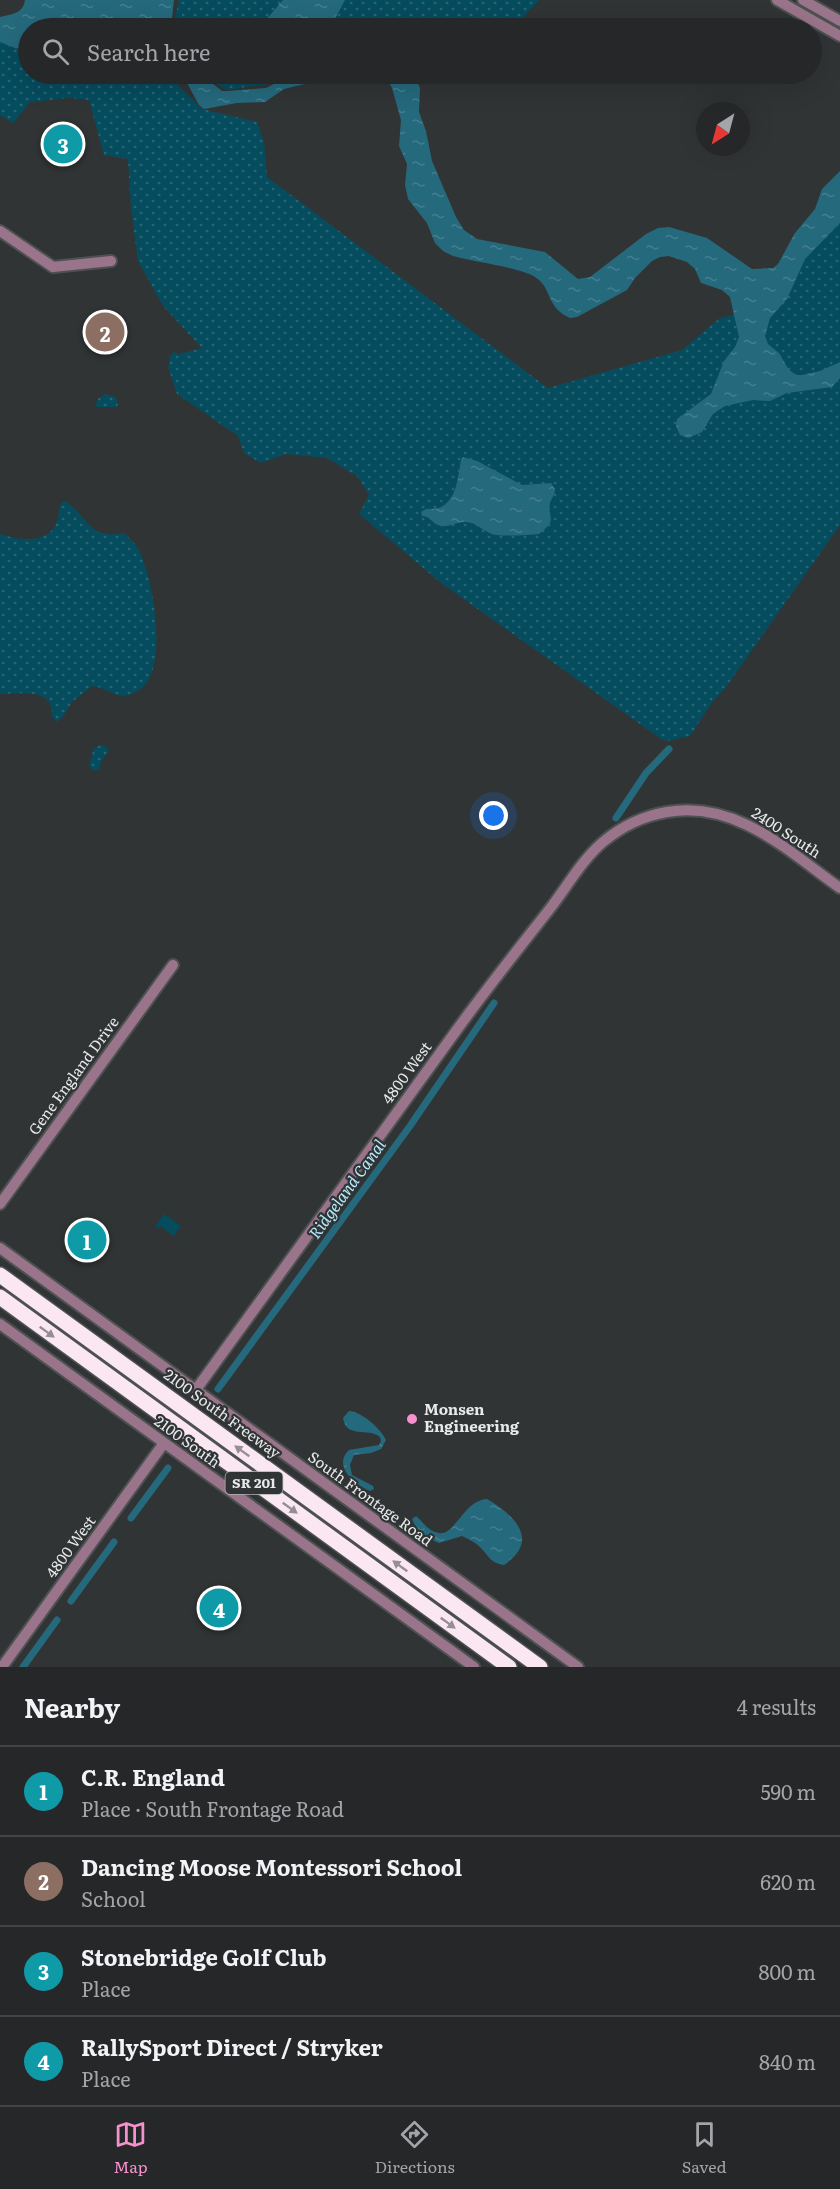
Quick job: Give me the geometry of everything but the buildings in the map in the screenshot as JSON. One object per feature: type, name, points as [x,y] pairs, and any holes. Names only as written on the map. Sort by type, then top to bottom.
[{"type":"highway","name":"2100 South Freeway","points":[[0,1275],[540,1667]]},
{"type":"highway","name":"SR 201","points":[[0,1297],[510,1667]]},
{"type":"street","points":[[777,0],[808,18]]},
{"type":"street","points":[[802,0],[840,21]]},
{"type":"street","points":[[822,26],[840,36]]},
{"type":"street","points":[[0,231],[53,267],[111,261]]},
{"type":"street","name":"2400 South","points":[[675,811],[713,812],[743,822],[768,836],[840,888]]},
{"type":"street","name":"4800 West","points":[[195,1391],[492,982],[590,855],[610,836],[629,825],[650,816],[675,811]]},
{"type":"street","name":"Gene England Drive","points":[[0,1204],[173,965]]},
{"type":"street","name":"South Frontage Road","points":[[0,1248],[578,1667]]},
{"type":"street","name":"2100 South","points":[[0,1324],[474,1667]]},
{"type":"street","name":"4800 West","points":[[2,1667],[164,1443]]},
{"type":"shaded area","points":[[179,0],[539,0],[523,18],[175,18]]},
{"type":"shaded area","points":[[18,36],[18,84],[177,84],[202,109],[257,122],[264,142],[267,177],[548,388],[682,350],[720,318],[747,312],[840,199],[840,525],[690,736],[667,741],[661,739],[441,583],[359,514],[369,495],[358,477],[327,458],[286,454],[261,463],[244,453],[238,436],[177,394],[168,367],[169,357],[174,352],[179,354],[202,348],[163,306],[138,261],[128,159],[104,155],[89,100],[69,98],[30,102],[13,123],[0,115],[0,37]]},
{"type":"shaded area","points":[[217,84],[266,84],[227,90]]},
{"type":"shaded area","points":[[105,394],[116,397],[118,405],[115,407],[95,406],[98,399]]},
{"type":"shaded area","points":[[65,501],[95,530],[111,534],[123,533],[137,547],[149,581],[156,623],[156,645],[154,664],[148,680],[139,690],[125,696],[92,686],[72,702],[62,718],[56,722],[48,700],[42,696],[26,693],[0,694],[0,534],[26,539],[43,537],[55,526],[60,506]]},
{"type":"shaded area","points":[[101,745],[109,750],[99,769],[93,771],[89,766],[94,748]]},
{"type":"shaded area","points":[[164,1214],[181,1226],[174,1236],[160,1226],[158,1228],[155,1226]]},
{"type":"water","points":[[25,0],[174,0],[172,18],[18,18],[18,48],[0,42],[0,17],[19,11]]},
{"type":"water","points":[[283,0],[345,0],[335,18],[268,18]]},
{"type":"water","points":[[188,84],[213,84],[222,91],[227,91],[266,88],[274,84],[305,84],[284,89],[265,102],[237,103],[204,109],[199,105]]},
{"type":"water","points":[[390,84],[418,84],[419,112],[426,131],[432,161],[464,230],[477,239],[545,252],[578,279],[590,277],[646,234],[658,228],[669,227],[707,238],[752,269],[773,268],[778,264],[795,233],[815,209],[822,189],[840,171],[840,223],[805,259],[787,299],[770,318],[765,336],[768,344],[779,353],[789,370],[796,375],[820,371],[840,362],[840,378],[832,387],[787,393],[770,401],[753,400],[725,406],[713,414],[702,432],[688,438],[680,435],[676,426],[677,419],[711,394],[724,361],[735,347],[739,337],[730,297],[722,290],[701,283],[695,269],[687,262],[669,256],[660,257],[652,261],[635,278],[627,290],[577,317],[570,318],[562,314],[553,303],[545,286],[535,277],[508,268],[453,256],[443,251],[435,243],[427,223],[408,199],[405,185],[407,164],[399,146],[401,120]]},
{"type":"water","points":[[463,457],[477,461],[522,485],[551,483],[555,489],[549,509],[551,519],[549,525],[539,534],[515,536],[492,534],[470,522],[441,526],[422,516],[423,510],[439,508],[450,500],[456,487]]},
{"type":"water","points":[[349,1411],[370,1421],[386,1440],[381,1449],[354,1455],[350,1465],[352,1475],[373,1486],[374,1489],[370,1491],[352,1480],[344,1468],[344,1456],[349,1450],[379,1445],[380,1437],[348,1428],[343,1418]]},
{"type":"water","points":[[487,1499],[514,1520],[520,1529],[521,1546],[515,1556],[504,1565],[493,1561],[478,1545],[462,1536],[439,1543],[427,1537],[412,1519],[416,1516],[432,1531],[445,1532],[472,1505]]},
{"type":"waterway","name":"Ridgeland Canal","points":[[616,818],[646,773],[669,749]]},
{"type":"waterway","name":"Ridgeland Canal","points":[[218,1389],[410,1126],[494,1003]]},
{"type":"waterway","name":"Ridgeland Canal","points":[[131,1518],[168,1468]]},
{"type":"waterway","name":"Ridgeland Canal","points":[[71,1601],[114,1542]]},
{"type":"waterway","name":"Ridgeland Canal","points":[[23,1667],[57,1620]]},
{"type":"place","name":"Stonebridge Golf Club","points":[[63,144]]},
{"type":"place","name":"Dancing Moose Montessori School","points":[[105,332]]},
{"type":"place","name":"C.R. England","points":[[87,1240]]},
{"type":"place","name":"Monsen Engineering","points":[[412,1419]]},
{"type":"place","name":"RallySport Direct / Stryker","points":[[219,1608]]}]
